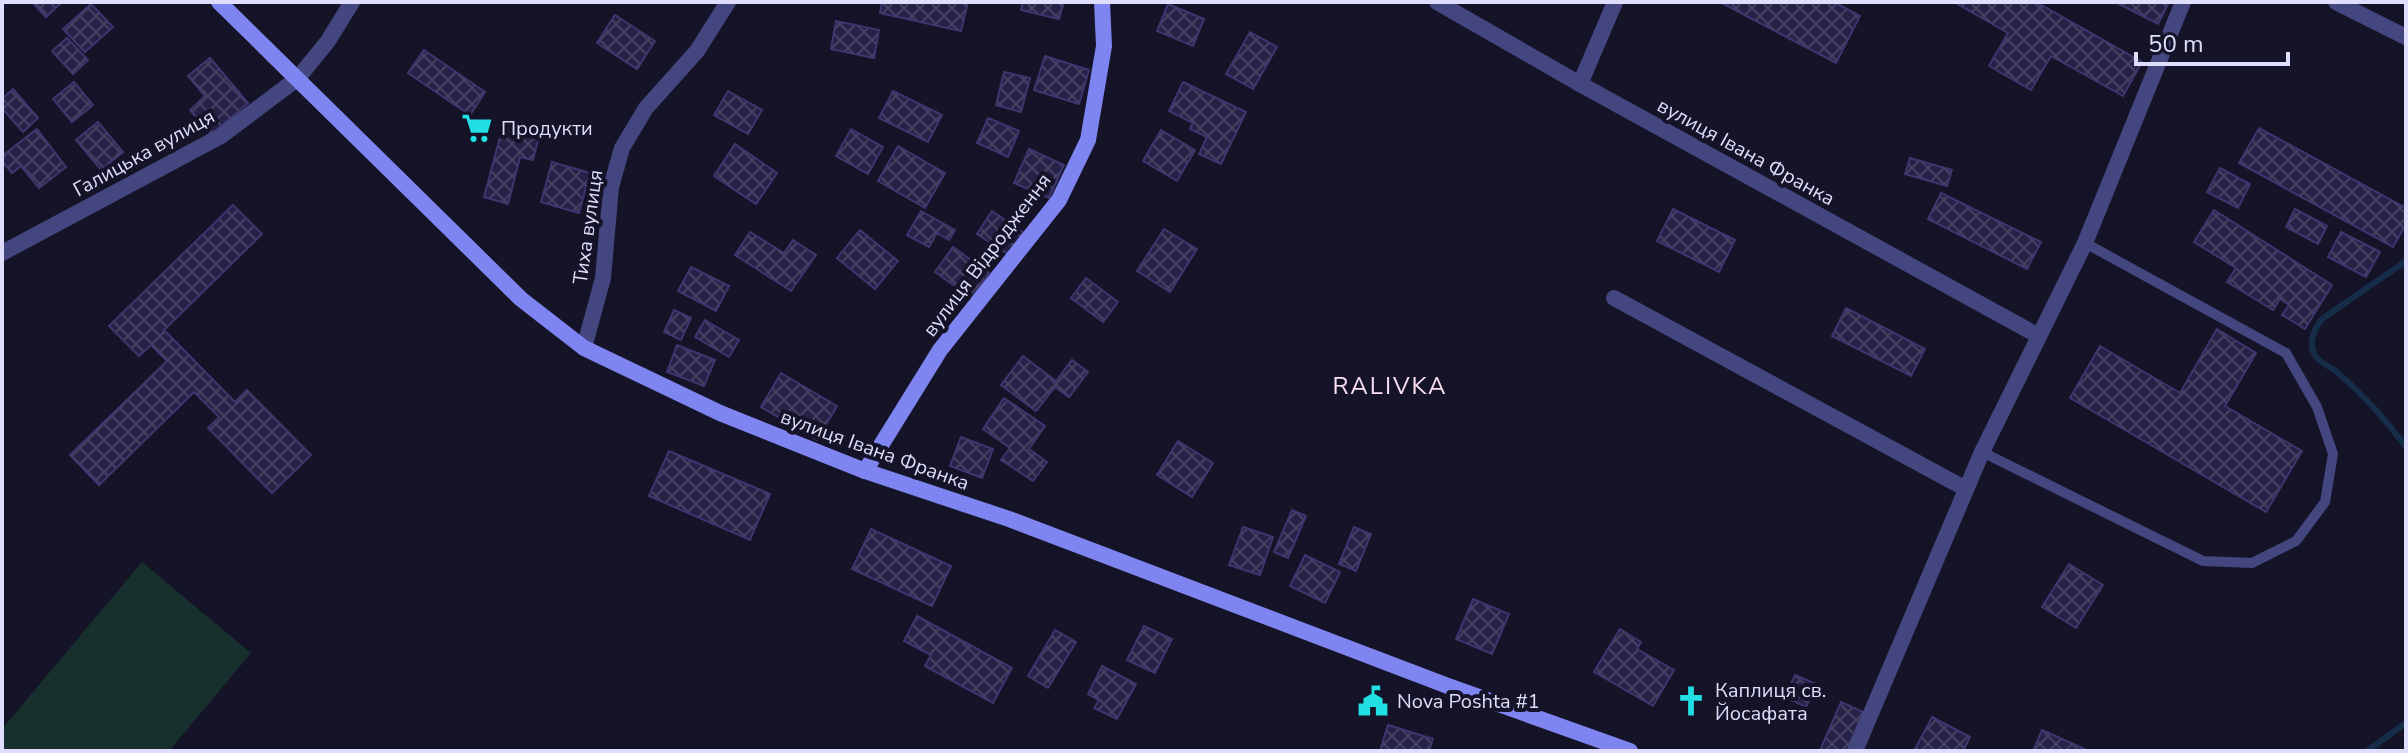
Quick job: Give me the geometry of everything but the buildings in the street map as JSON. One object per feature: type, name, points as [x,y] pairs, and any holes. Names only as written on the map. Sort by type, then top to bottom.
[{"type":"main road","name":"вулиця Івана Франка","points":[[219,2],[521,299],[584,348],[720,413],[865,471],[1009,519],[1448,686],[1630,751]]},
{"type":"main road","name":"вулиця Відродження","points":[[865,471],[940,350],[1059,200],[1088,140],[1104,46],[1102,2]]},
{"type":"street","name":"Галицька вулиця","points":[[2,253],[221,136],[298,78],[328,41],[352,2]]},
{"type":"street","name":"Тиха вулиця","points":[[584,348],[603,278],[611,187],[622,148],[646,108],[697,51],[728,2]]},
{"type":"street","name":"вулиця Івана Франка","points":[[1437,2],[2037,335]]},
{"type":"street","points":[[1580,84],[1615,2]]},
{"type":"street","points":[[1855,751],[1982,452],[2085,243],[2183,2]]},
{"type":"street","points":[[2336,2],[2406,37]]},
{"type":"street","points":[[1614,298],[1966,489]]},
{"type":"lane","points":[[1982,452],[2203,561],[2252,563],[2296,541],[2325,502],[2333,454],[2317,407],[2286,353],[2085,243]]},
{"type":"green space","points":[[142,562],[251,653],[169,751],[2,751],[2,729]]},
{"type":"waterway","points":[[2406,261],[2322,319],[2312,340],[2316,357],[2357,390],[2406,447]]},
{"type":"waterway","points":[[2367,751],[2406,723]]},
{"type":"place","name":"Продукти","points":[[477,128]]},
{"type":"place","name":"Nova Poshta #1","points":[[1373,701]]},
{"type":"place","name":"Каплиця св. Йосафата","points":[[1691,701]]},
{"type":"district","name":"RALIVKA","points":[[1390,386]]}]
